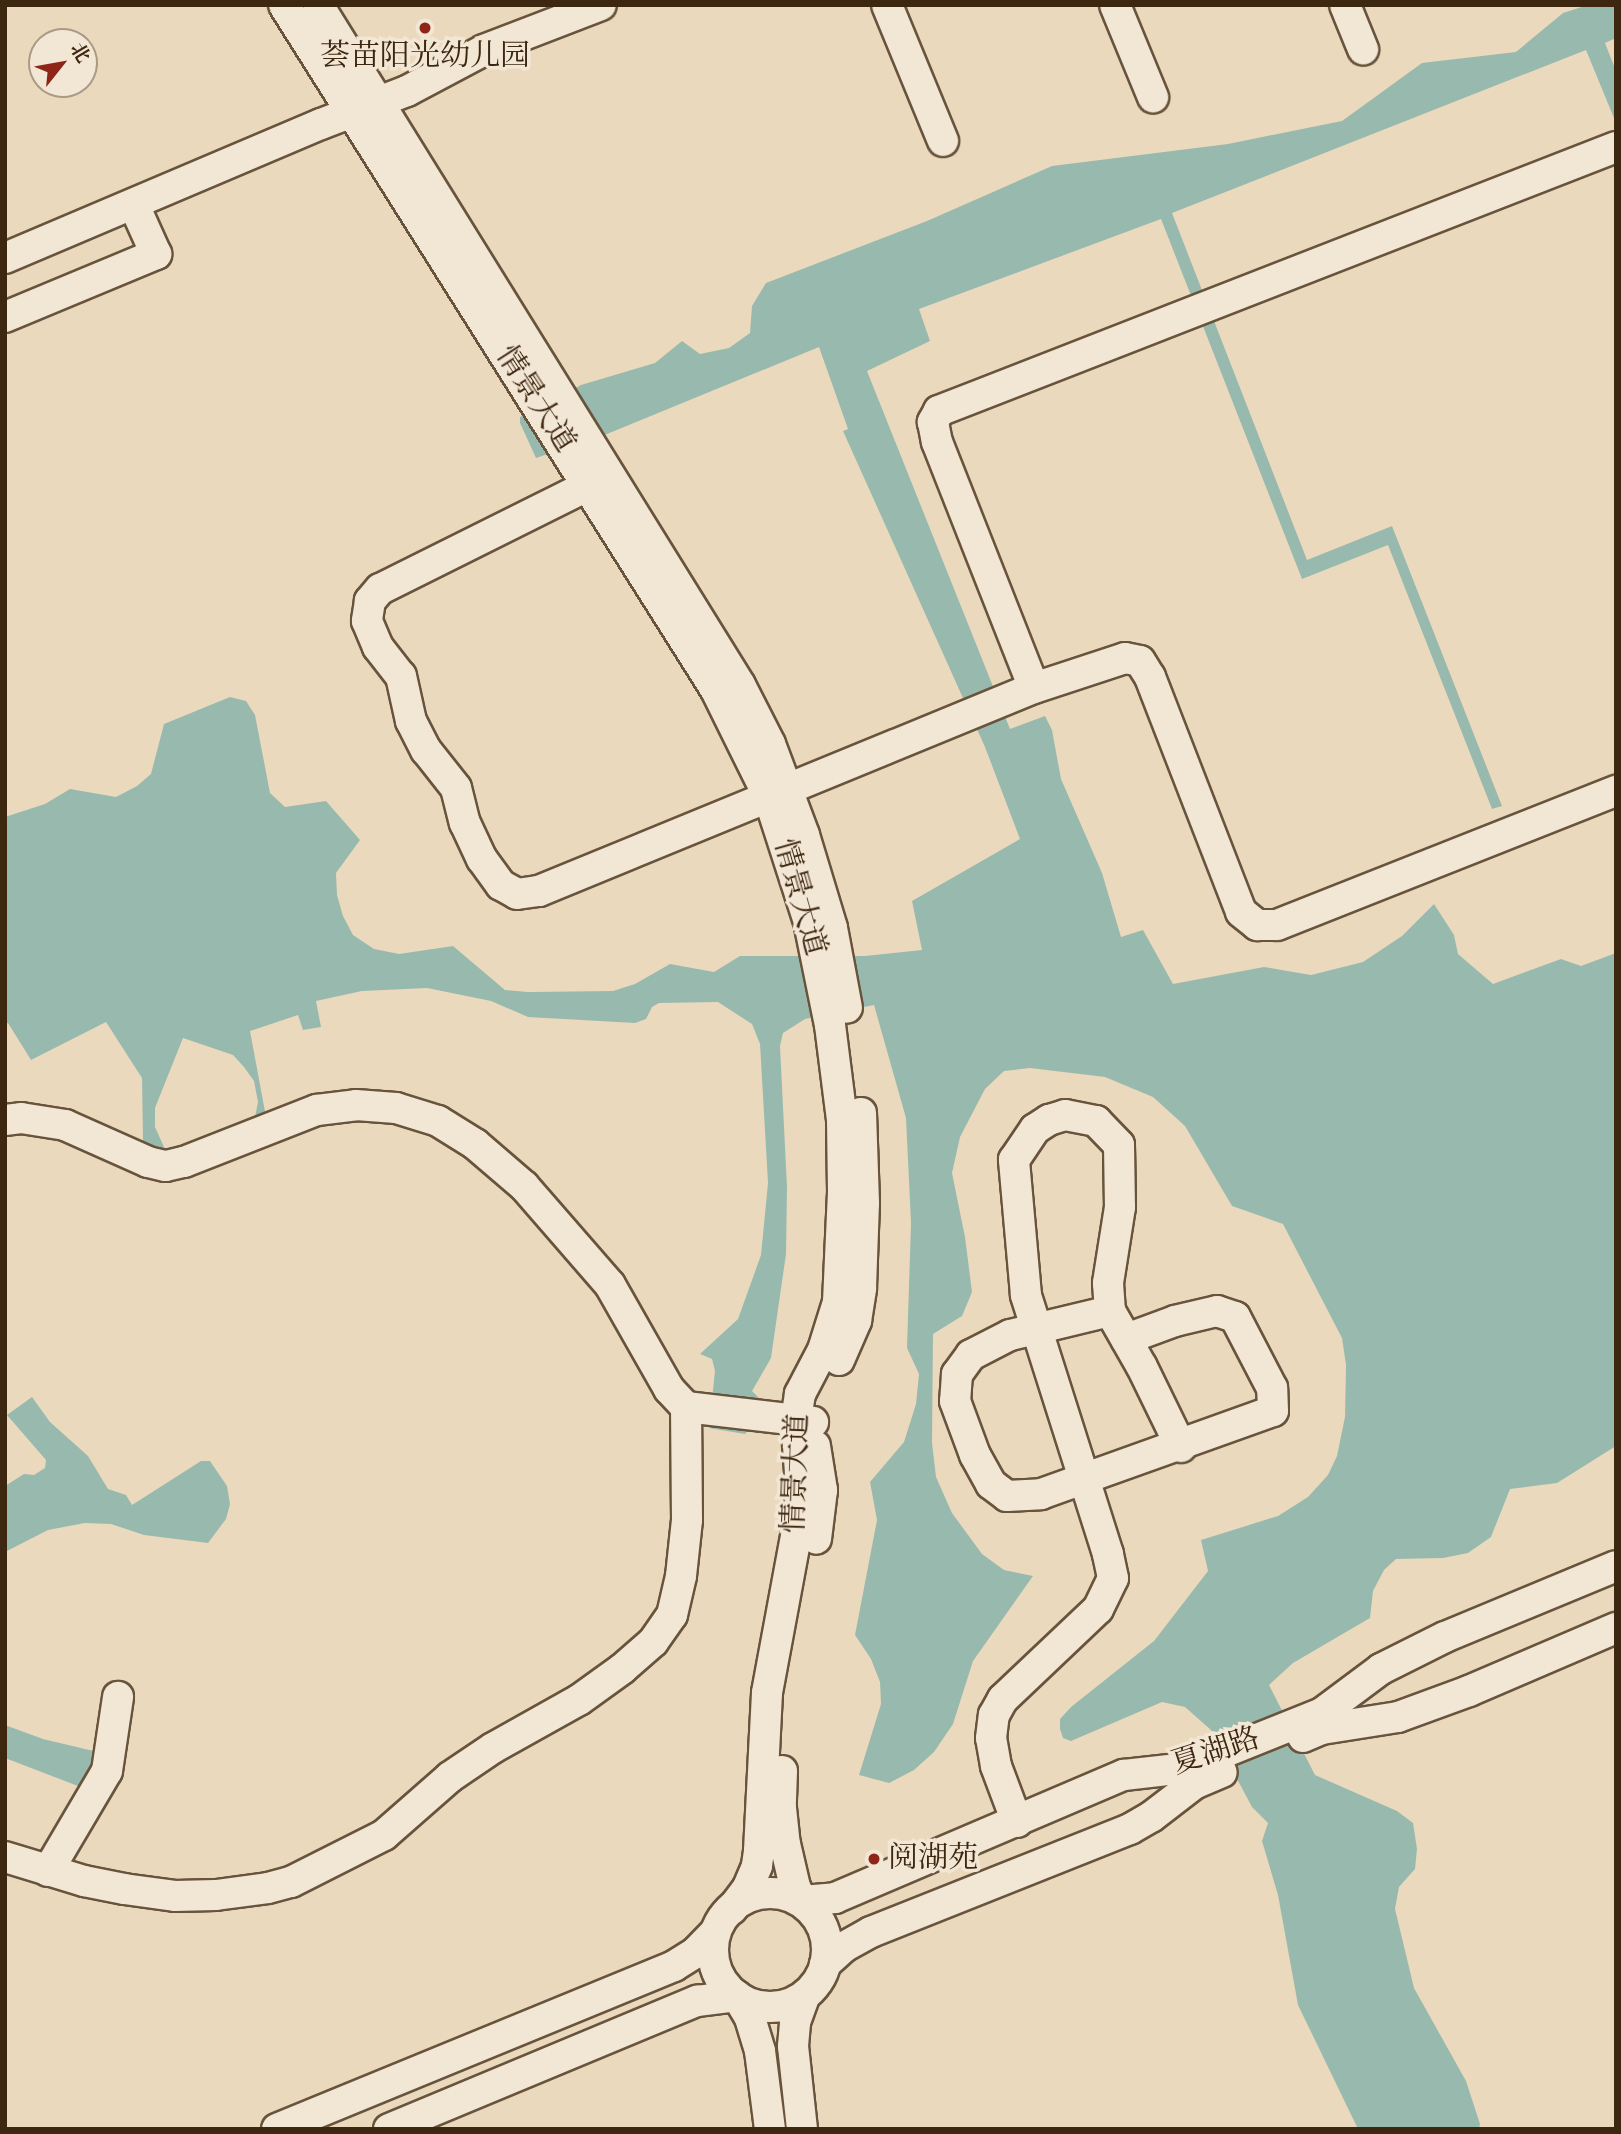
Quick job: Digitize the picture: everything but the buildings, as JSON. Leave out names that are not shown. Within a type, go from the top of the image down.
[{"type":"street","name":"情景大道","points":[[284,5],[365,107],[529,368],[592,476],[740,685],[770,744],[778,791],[822,931],[840,1024],[862,1113],[864,1203],[861,1288],[856,1321],[845,1349],[818,1399],[794,1420]]},
{"type":"street","name":"情景大道","points":[[318,5],[365,107]]},
{"type":"street","points":[[5,258],[407,91],[484,50],[601,5]]},
{"type":"street","points":[[887,5],[943,141]]},
{"type":"street","points":[[1115,5],[1153,97]]},
{"type":"street","points":[[1345,5],[1363,48]]},
{"type":"street","points":[[1024,693],[937,442],[933,422],[939,411],[1614,148]]},
{"type":"street","points":[[5,317],[156,254],[134,205]]},
{"type":"street","points":[[592,476],[380,589],[370,601],[367,621],[378,647],[401,676],[411,721],[426,750],[456,788],[465,823],[482,859],[501,885],[517,894],[538,891],[1024,693],[1125,658],[1140,661],[1150,677],[1241,912],[1257,925],[1278,925],[1616,790]]},
{"type":"street","points":[[5,1119],[21,1118],[65,1125],[149,1162],[166,1166],[184,1162],[317,1110],[370,1106],[396,1108],[438,1121],[475,1144],[524,1186],[610,1285],[669,1389],[695,1408],[794,1420]]},
{"type":"street","points":[[1017,1822],[996,1766],[991,1738],[994,1715],[1003,1699],[1098,1609],[1113,1578],[1085,1480],[1026,1296],[1014,1160],[1035,1129],[1065,1115],[1096,1121],[1119,1145],[1120,1207],[1108,1283],[1110,1311],[1181,1447]]},
{"type":"street","points":[[1110,1311],[1037,1331],[1010,1335],[971,1354],[957,1374],[955,1401],[975,1455],[991,1484],[1007,1496],[1041,1494],[1181,1447],[1273,1411],[1272,1388],[1235,1317],[1217,1311],[1175,1321],[1126,1339]]},
{"type":"street","points":[[5,1857],[48,1871],[124,1889],[175,1896],[248,1892],[314,1873],[384,1835],[450,1777],[493,1748],[579,1700],[653,1642],[672,1615],[681,1576],[695,1408]]},
{"type":"street","name":"情景大道","points":[[794,1420],[822,1490],[787,1695],[781,1785],[785,1844],[792,1878],[802,1900]]},
{"type":"street","name":"情景大道","points":[[724,1921],[747,1889],[758,1859],[767,1693],[799,1520],[801,1485],[794,1420]]},
{"type":"street","name":"夏湖路","points":[[802,1900],[835,1898],[1124,1775],[1221,1763],[1305,1728],[1381,1669],[1445,1637],[1616,1566]]},
{"type":"street","name":"夏湖路","points":[[1305,1728],[1322,1729],[1398,1717],[1616,1628]]},
{"type":"street","points":[[48,1871],[107,1771],[113,1748],[118,1697]]},
{"type":"street","name":"夏湖路","points":[[825,1964],[844,1947],[894,1922],[1130,1829],[1151,1817],[1221,1763]]},
{"type":"street","points":[[277,2129],[674,1966],[695,1953],[747,1899],[770,1892],[802,1900],[821,1924],[825,1937],[825,1964],[804,1997],[795,2022],[793,2046],[802,2129]]},
{"type":"street","points":[[724,1921],[712,1950],[716,1971],[726,1988],[760,2006],[774,2007],[794,2003],[804,1997]]},
{"type":"street","points":[[389,2129],[698,2001],[737,1996]]},
{"type":"street","points":[[737,1996],[750,2018],[760,2051],[770,2129]]},
{"type":"water","points":[[1588,5],[1616,5],[1616,38],[1605,43],[1616,71],[1616,123],[1586,50],[1172,213],[1307,560],[1392,526],[1502,806],[1492,809],[1388,545],[1302,579],[1161,219],[919,309],[930,341],[867,371],[1010,729],[1045,716],[1052,730],[1061,779],[1102,873],[1121,937],[1143,930],[1173,984],[1264,967],[1311,975],[1363,962],[1402,936],[1434,904],[1454,935],[1458,954],[1493,984],[1561,959],[1581,966],[1616,953],[1616,1446],[1557,1483],[1510,1489],[1491,1537],[1468,1553],[1443,1558],[1396,1559],[1384,1570],[1373,1591],[1370,1618],[1293,1663],[1269,1685],[1315,1775],[1397,1811],[1413,1823],[1417,1849],[1415,1869],[1399,1887],[1395,1909],[1414,1988],[1466,2081],[1480,2124],[1479,2129],[1358,2129],[1298,2005],[1278,1895],[1262,1841],[1268,1823],[1252,1807],[1211,1730],[1185,1707],[1162,1702],[1071,1741],[1063,1738],[1060,1729],[1060,1719],[1071,1707],[1154,1641],[1208,1571],[1201,1540],[1278,1516],[1308,1497],[1328,1475],[1337,1456],[1345,1417],[1346,1365],[1342,1338],[1283,1224],[1232,1206],[1185,1126],[1153,1097],[1105,1077],[1030,1068],[1004,1071],[985,1089],[960,1137],[952,1173],[965,1237],[972,1292],[962,1316],[933,1334],[932,1443],[936,1477],[952,1513],[982,1554],[1004,1570],[1033,1576],[973,1661],[953,1724],[934,1752],[914,1770],[889,1783],[859,1775],[881,1704],[880,1682],[871,1659],[855,1635],[877,1520],[870,1482],[904,1442],[916,1404],[919,1374],[907,1348],[911,1223],[906,1118],[874,1005],[805,1019],[783,1033],[780,1046],[787,1187],[786,1254],[771,1358],[752,1391],[766,1405],[745,1434],[709,1428],[715,1371],[712,1359],[700,1354],[738,1319],[761,1255],[768,1183],[760,1044],[752,1024],[718,1002],[659,1003],[652,1007],[646,1019],[635,1023],[528,1017],[491,1001],[427,988],[362,991],[316,1001],[321,1027],[303,1030],[298,1015],[250,1031],[266,1117],[246,1126],[255,1117],[258,1102],[254,1081],[244,1067],[233,1055],[183,1038],[155,1108],[155,1127],[168,1156],[143,1141],[142,1078],[106,1022],[31,1060],[8,1023],[5,1024],[5,817],[45,804],[70,789],[116,797],[137,786],[151,774],[164,724],[230,697],[246,701],[255,715],[270,793],[285,807],[326,801],[360,840],[336,873],[337,895],[343,916],[353,935],[374,949],[399,954],[453,946],[505,990],[528,992],[613,991],[635,984],[670,964],[714,972],[740,956],[865,956],[922,950],[912,901],[1020,839],[985,747],[843,431],[848,429],[819,347],[607,434],[536,458],[520,423],[520,417],[581,385],[655,363],[682,341],[700,354],[729,348],[750,333],[752,306],[766,283],[927,221],[1052,166],[1228,144],[1342,121],[1422,63],[1516,52],[1563,13]]},
{"type":"water","points":[[32,1397],[50,1422],[88,1456],[108,1489],[126,1495],[132,1505],[201,1461],[210,1461],[227,1486],[230,1504],[226,1519],[208,1543],[144,1535],[111,1524],[85,1523],[48,1530],[5,1552],[5,1486],[24,1474],[34,1475],[45,1468],[46,1460],[7,1415]]},
{"type":"water","points":[[5,1725],[43,1739],[102,1753],[104,1796],[5,1758]]},
{"type":"place","name":"荟苗阳光幼儿园","points":[[425,28]]},
{"type":"place","name":"阅湖苑","points":[[874,1859]]}]
